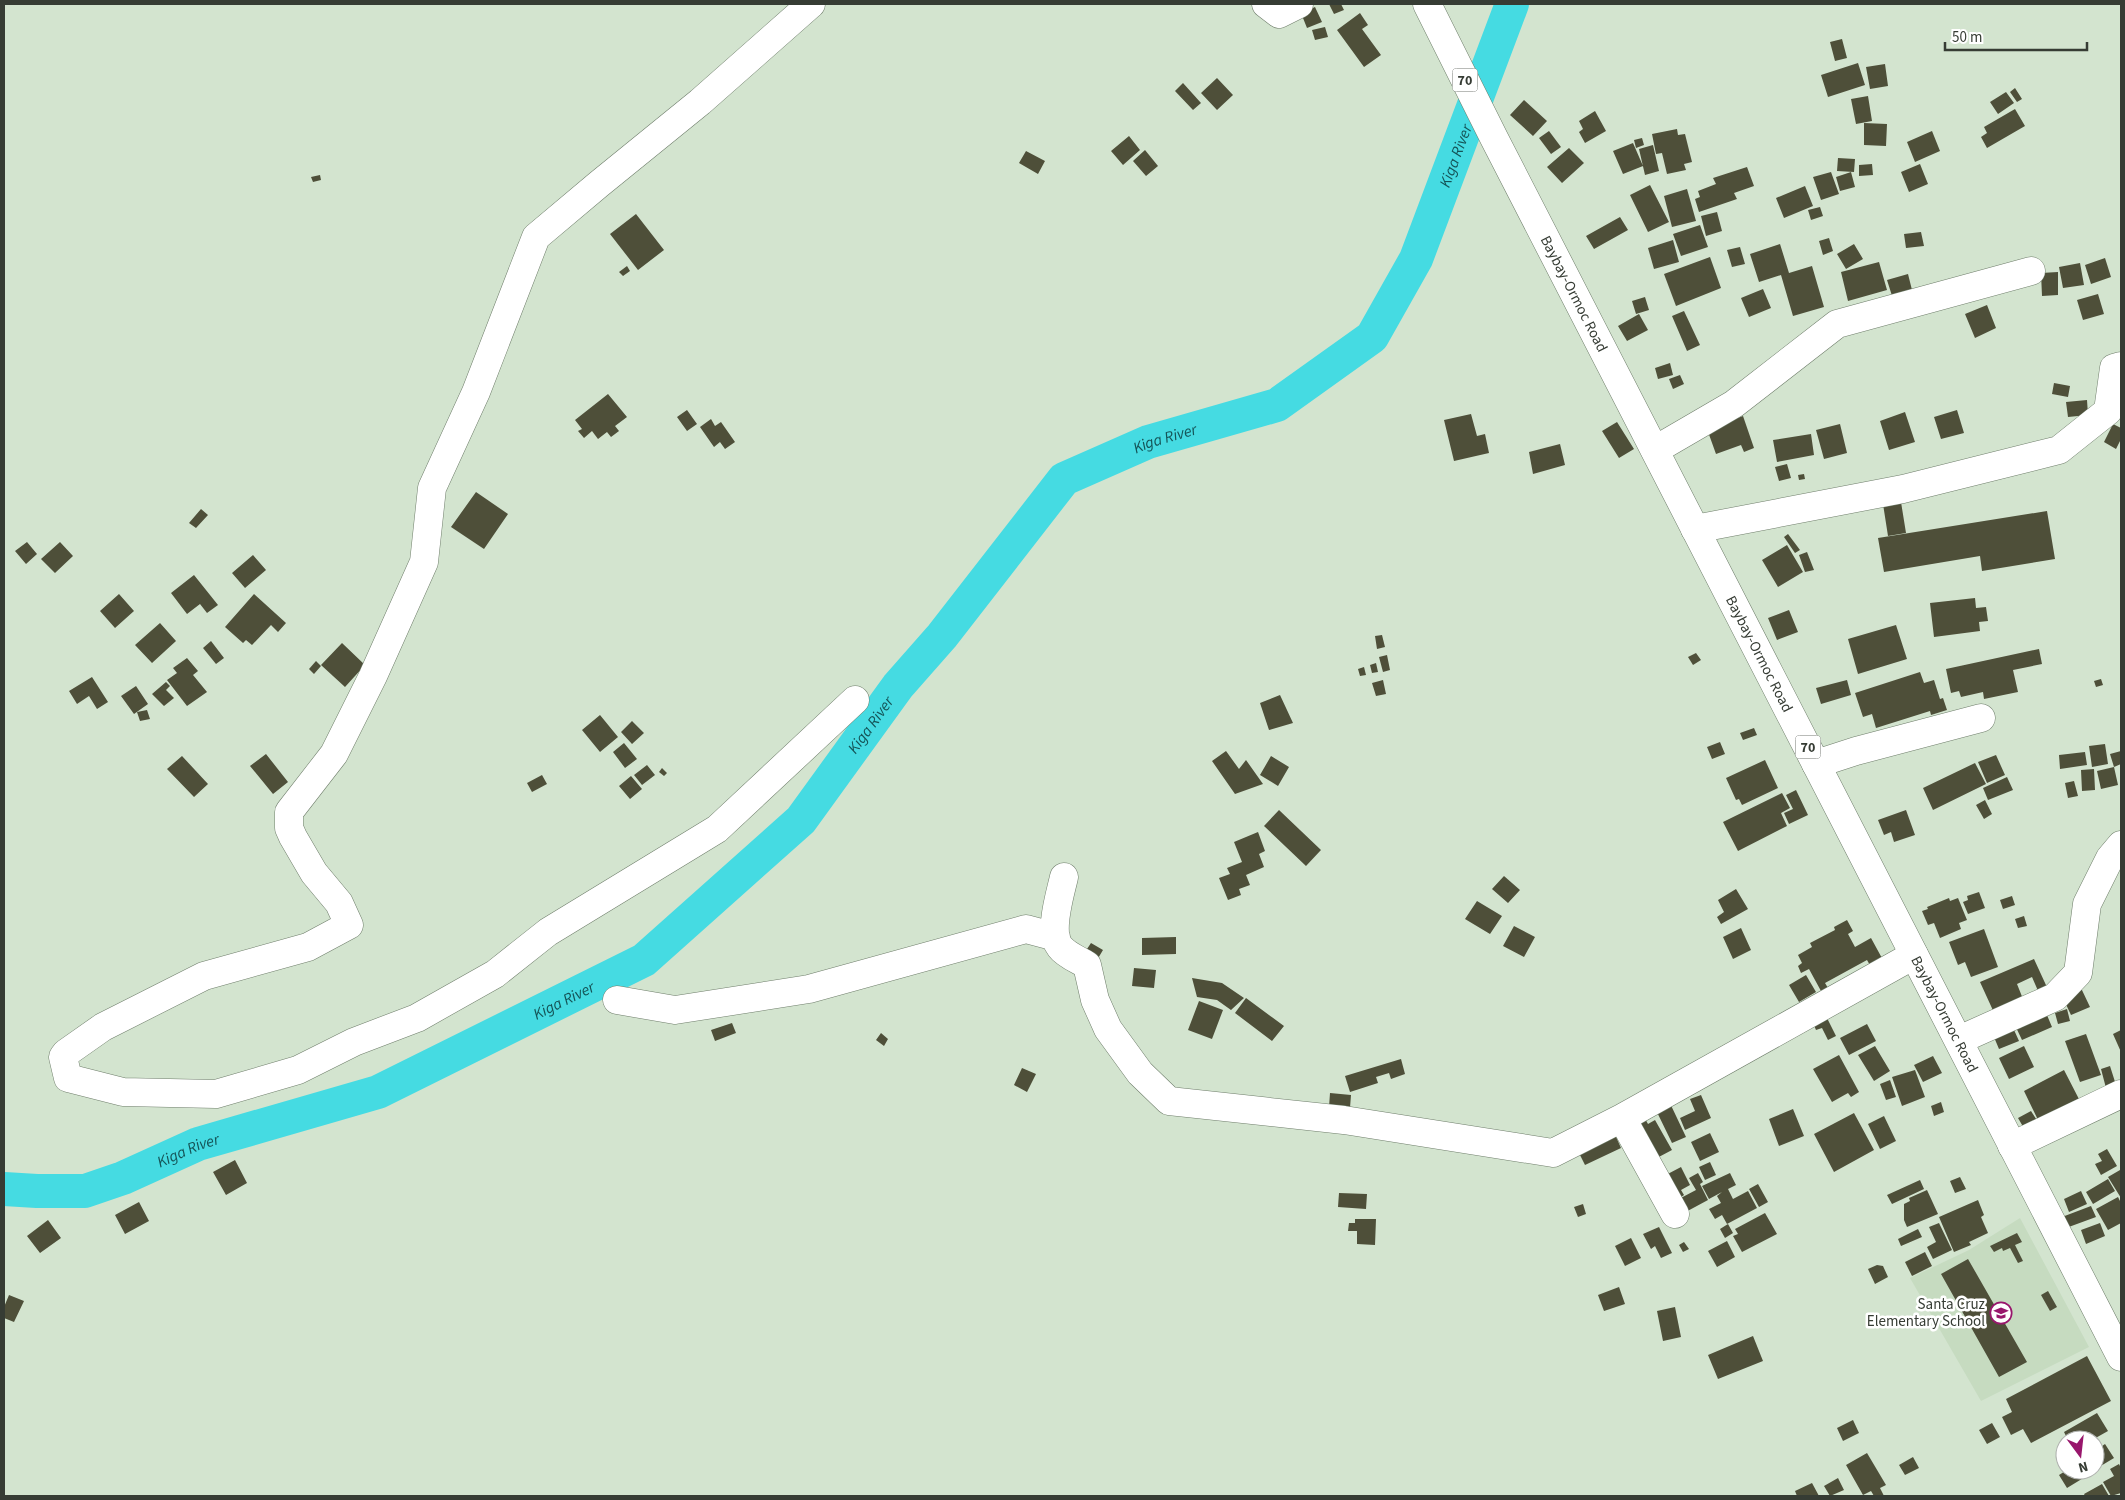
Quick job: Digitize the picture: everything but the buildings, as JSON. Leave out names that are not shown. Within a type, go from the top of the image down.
[{"type":"main road","points":[[811,4],[700,102],[598,184],[536,237],[476,392],[432,488],[424,562],[373,676],[334,754],[289,812],[289,828],[293,837],[314,873],[339,903],[348,926],[308,947],[204,976],[103,1027],[63,1057],[68,1078],[123,1092],[216,1094],[298,1070],[354,1042],[417,1018],[496,974],[548,932],[717,829],[855,700]]},
{"type":"main road","points":[[1266,4],[1279,14],[1298,4]]},
{"type":"main road","name":"Baybay-Ormoc Road","points":[[1432,13],[1494,138],[2121,1357]]},
{"type":"main road","points":[[1655,450],[1734,404],[1837,324],[2031,271]]},
{"type":"main road","points":[[1695,529],[1903,489],[2059,450],[2108,411],[2114,368],[2121,366]]},
{"type":"main road","points":[[1816,764],[1856,751],[1981,718]]},
{"type":"main road","points":[[1959,1040],[2055,997],[2078,973],[2087,904],[2110,858],[2121,845]]},
{"type":"main road","points":[[1064,877],[1055,925],[1056,937],[1061,948],[1087,966],[1095,1000],[1108,1029],[1140,1073],[1169,1101],[1344,1120],[1553,1153],[1622,1118],[1914,955]]},
{"type":"main road","points":[[617,1000],[675,1010],[810,989],[1026,929],[1056,937]]},
{"type":"main road","points":[[2012,1146],[2121,1094]]},
{"type":"main road","points":[[1622,1118],[1675,1214]]},
{"type":"shaded area","name":"Santa Cruz Elementary School","points":[[2020,1218],[2089,1347],[1981,1401],[1910,1278],[1969,1250]]},
{"type":"waterway","name":"Kiga River","points":[[4,1189],[85,1191],[123,1178],[198,1144],[378,1092],[644,960],[801,820],[898,686],[942,636],[1064,479],[1148,442],[1277,405],[1372,337],[1416,259],[1512,4]]},
{"type":"place","name":"Santa Cruz Elementary School","points":[[2001,1313]]}]
